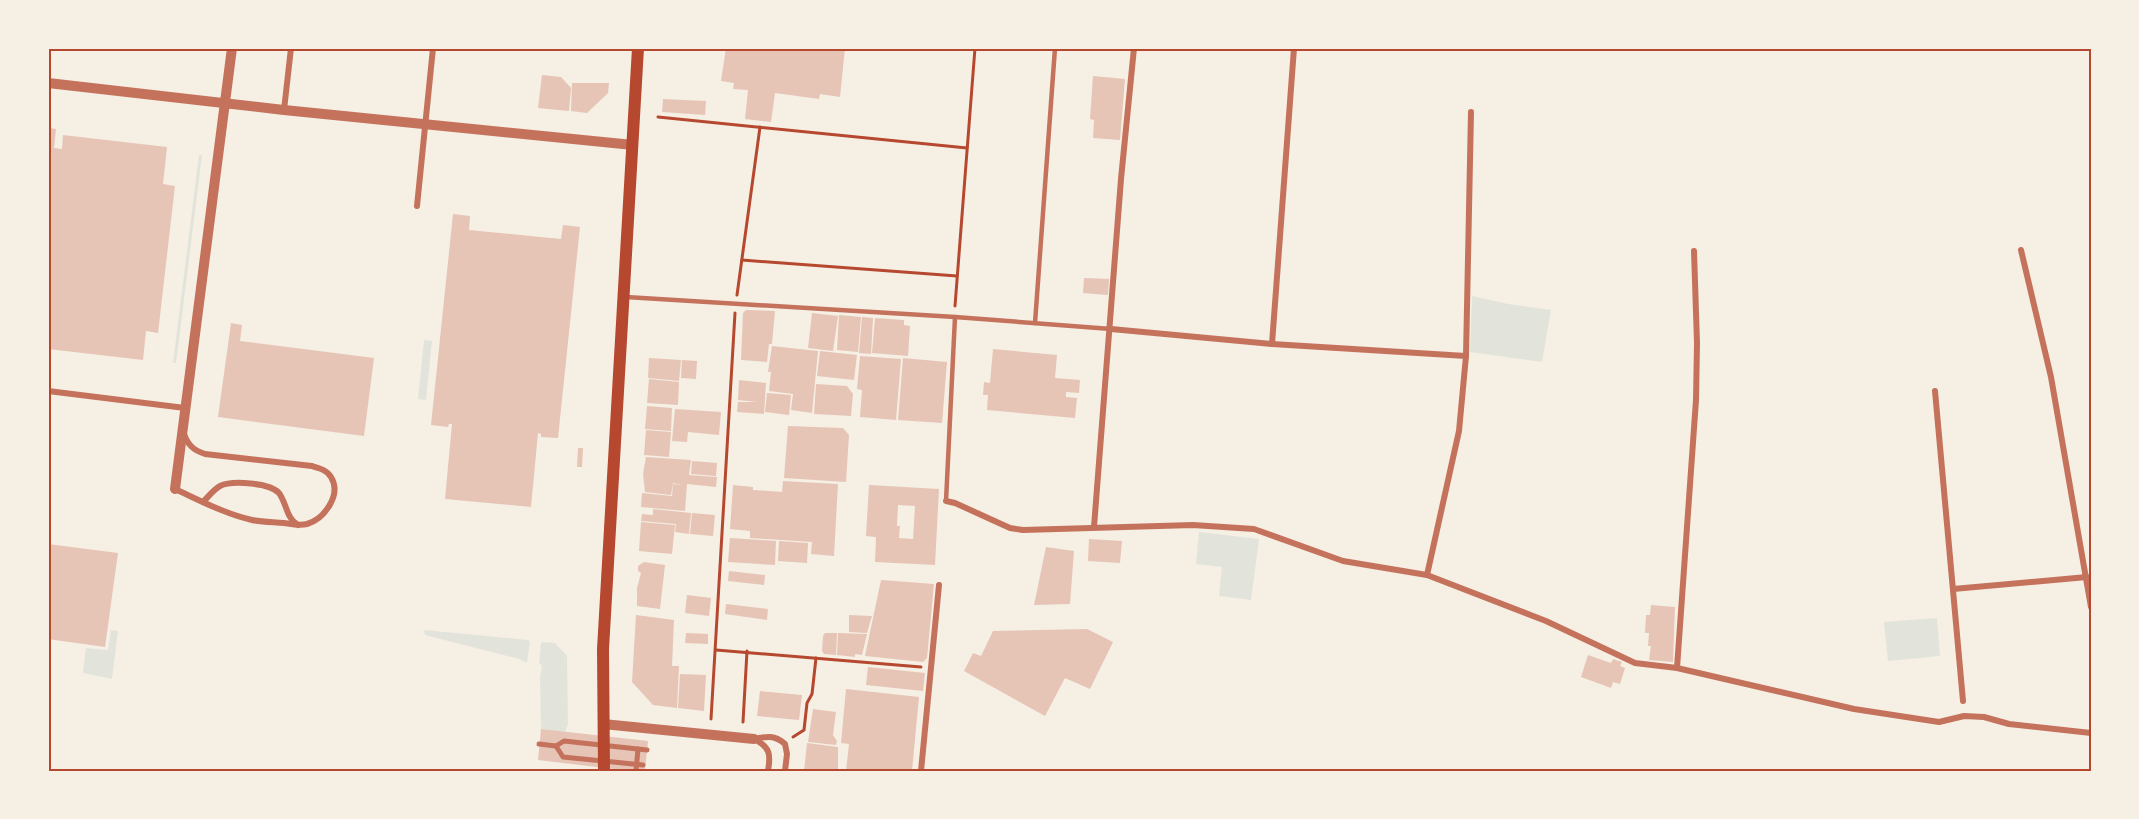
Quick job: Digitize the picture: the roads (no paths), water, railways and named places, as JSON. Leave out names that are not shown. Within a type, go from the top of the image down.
[{"type":"main road","points":[[604,771],[603,649],[638,48]]},
{"type":"street","points":[[183,430],[186,440],[195,451],[322,469],[331,476],[334,486],[330,506],[318,518],[308,524],[299,525],[249,519],[175,489],[232,48]]},
{"type":"street","points":[[284,110],[291,48]]},
{"type":"street","points":[[417,206],[433,48]]},
{"type":"street","points":[[1094,527],[1120,190],[1134,48]]},
{"type":"street","points":[[1272,344],[1294,48]]},
{"type":"street","points":[[48,83],[225,104],[633,145]]},
{"type":"street","points":[[1427,576],[1459,431],[1466,356],[1471,112]]},
{"type":"street","points":[[2021,250],[2050,377],[2091,607]]},
{"type":"street","points":[[1677,668],[1696,400],[1694,251]]},
{"type":"street","points":[[1111,330],[1272,344],[1466,356]]},
{"type":"street","points":[[48,391],[185,408]]},
{"type":"street","points":[[1935,391],[1963,701]]},
{"type":"street","points":[[203,502],[219,486],[230,482],[268,486],[276,490],[293,521],[299,525]]},
{"type":"street","points":[[946,501],[1010,528],[1023,530],[1193,525],[1254,529],[1343,561],[1427,576],[1546,621],[1635,663],[1677,668],[1854,709],[1939,722],[1964,716],[1984,717],[2009,724],[2091,733]]},
{"type":"street","points":[[1953,589],[2087,577]]},
{"type":"street","points":[[921,771],[939,585]]},
{"type":"street","points":[[603,724],[754,739],[765,736],[773,737],[785,744],[787,754],[785,771]]},
{"type":"street","points":[[754,739],[768,748],[770,754],[768,771]]},
{"type":"street","points":[[539,744],[556,746],[564,741],[647,750]]},
{"type":"street","points":[[556,746],[562,757],[638,767],[638,749]]},
{"type":"lane","points":[[1035,323],[1055,48]]},
{"type":"lane","points":[[624,297],[955,317],[1111,330]]},
{"type":"lane","points":[[946,501],[955,317]]}]
